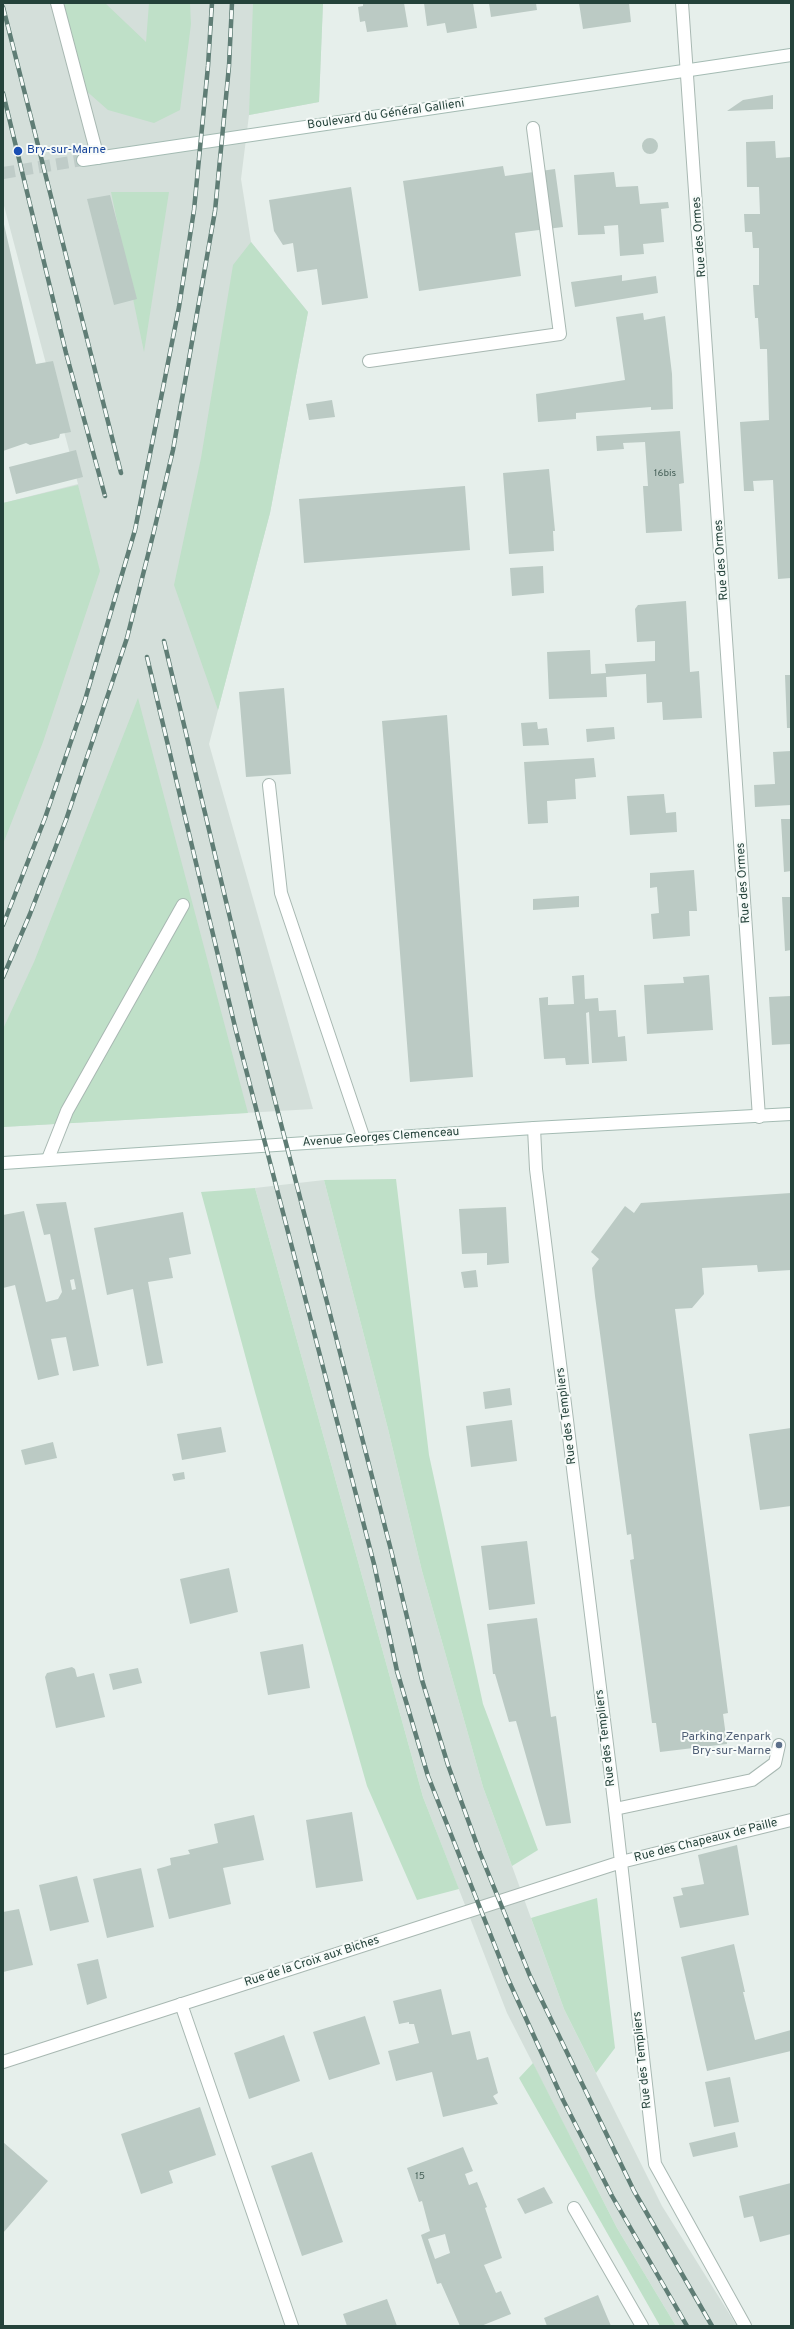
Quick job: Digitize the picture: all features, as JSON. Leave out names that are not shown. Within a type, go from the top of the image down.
[{"type":"street","points":[[57,3],[98,158]]},
{"type":"street","name":"Rue des Ormes","points":[[682,3],[688,70],[759,1117]]},
{"type":"street","name":"Boulevard du Général Gallieni","points":[[83,160],[791,56]]},
{"type":"street","points":[[369,361],[560,334],[533,128]]},
{"type":"street","points":[[269,785],[281,893],[364,1139]]},
{"type":"street","points":[[48,1159],[67,1112],[182,905]]},
{"type":"street","name":"Avenue Georges Clemenceau","points":[[3,1163],[534,1128],[759,1117],[791,1114]]},
{"type":"street","name":"Rue des Templiers","points":[[534,1128],[536,1169],[615,1810],[655,2164],[745,2326]]},
{"type":"street","points":[[615,1810],[752,1780],[775,1763],[779,1745]]},
{"type":"street","name":"Rue des Chapeaux de Paille","points":[[621,1862],[791,1820]]},
{"type":"street","name":"Rue de la Croix aux Biches","points":[[3,2062],[621,1862]]},
{"type":"street","points":[[181,2004],[292,2326]]},
{"type":"street","points":[[574,2208],[642,2326]]},
{"type":"shaded area","points":[[3,3],[323,3],[319,102],[249,115],[241,179],[251,242],[308,312],[270,513],[209,744],[313,1109],[3,1127],[3,503],[78,484],[3,202]]},
{"type":"shaded area","points":[[324,1180],[388,1429],[422,1571],[483,1787],[564,2009],[662,2206],[737,2326],[676,2326],[617,2228],[507,2013],[423,1797],[255,1188]]},
{"type":"green space","points":[[64,3],[105,3],[146,42],[149,3],[190,3],[191,24],[180,110],[154,123],[108,110],[83,88]]},
{"type":"green space","points":[[253,3],[323,3],[319,102],[249,115]]},
{"type":"green space","points":[[111,192],[169,192],[144,352]]},
{"type":"green space","points":[[251,242],[308,312],[270,513],[218,710],[174,585],[201,458],[233,265]]},
{"type":"green space","points":[[78,485],[100,571],[43,742],[3,844],[3,503]]},
{"type":"green space","points":[[138,698],[248,1113],[3,1127],[3,1029],[34,962]]},
{"type":"green space","points":[[396,1179],[429,1455],[483,1704],[538,1850],[512,1866],[483,1787],[422,1571],[388,1429],[324,1180]]},
{"type":"green space","points":[[255,1188],[423,1797],[459,1889],[417,1900],[367,1786],[255,1392],[201,1192]]},
{"type":"green space","points":[[597,1898],[615,2048],[596,2073],[564,2009],[531,1918]]},
{"type":"green space","points":[[533,2063],[617,2228],[676,2326],[660,2326],[519,2078]]},
{"type":"building","points":[[363,3],[404,3],[408,27],[367,32],[365,21],[360,22],[358,7],[363,6]]},
{"type":"building","points":[[424,3],[473,3],[477,28],[447,33],[445,23],[427,26]]},
{"type":"building","points":[[489,3],[536,3],[537,10],[491,17]]},
{"type":"building","points":[[579,3],[629,3],[631,22],[583,29]]},
{"type":"building","points":[[773,95],[773,109],[727,111],[743,100]]},
{"type":"building","points":[[650,138],[656,140],[658,146],[656,152],[650,154],[644,152],[642,146],[644,140]]},
{"type":"building","points":[[775,141],[776,158],[791,157],[791,578],[778,579],[773,480],[753,481],[754,491],[744,491],[740,422],[769,420],[767,349],[760,349],[758,318],[755,318],[753,285],[759,285],[759,248],[753,248],[752,232],[745,232],[744,214],[760,214],[759,187],[747,187],[746,142]]},
{"type":"building","points":[[503,166],[505,176],[555,169],[563,227],[515,233],[521,276],[419,291],[403,181]]},
{"type":"building","points":[[614,172],[616,187],[638,186],[640,204],[668,202],[669,208],[661,209],[664,242],[643,244],[644,254],[620,256],[618,225],[604,226],[605,234],[578,235],[574,175]]},
{"type":"building","points":[[351,187],[368,298],[322,305],[317,269],[297,272],[293,243],[283,245],[274,231],[269,200]]},
{"type":"building","points":[[110,195],[137,299],[114,305],[87,199]]},
{"type":"building","points":[[3,220],[36,364],[53,361],[71,432],[60,434],[59,438],[30,445],[26,443],[3,451]]},
{"type":"building","points":[[622,275],[622,281],[656,276],[658,293],[575,307],[571,282]]},
{"type":"building","points":[[643,313],[644,320],[665,316],[672,374],[673,409],[651,410],[651,407],[576,413],[576,419],[538,422],[536,394],[625,380],[616,317]]},
{"type":"building","points":[[332,400],[335,417],[309,420],[306,404]]},
{"type":"building","points":[[680,431],[684,483],[679,484],[682,531],[646,533],[643,486],[648,486],[645,442],[623,443],[624,449],[597,451],[596,436]]},
{"type":"building","points":[[76,450],[83,477],[16,494],[9,467]]},
{"type":"building","points":[[549,469],[555,531],[553,531],[554,551],[509,554],[503,473]]},
{"type":"building","points":[[465,486],[470,550],[304,563],[299,499]]},
{"type":"building","points":[[543,566],[544,593],[512,596],[510,568]]},
{"type":"building","points":[[686,601],[690,672],[699,671],[702,718],[663,720],[662,702],[647,703],[646,674],[606,677],[607,697],[549,699],[547,652],[590,650],[591,674],[606,673],[605,664],[655,661],[655,641],[637,642],[635,609],[638,605]]},
{"type":"building","points":[[785,675],[791,675],[791,728],[787,728]]},
{"type":"building","points":[[284,688],[291,774],[246,777],[239,692]]},
{"type":"building","points":[[447,715],[473,1077],[410,1082],[382,721]]},
{"type":"building","points":[[537,722],[538,729],[547,728],[549,745],[523,746],[521,723]]},
{"type":"building","points":[[614,727],[615,739],[587,742],[586,729]]},
{"type":"building","points":[[791,751],[791,805],[755,807],[754,785],[775,784],[773,752]]},
{"type":"building","points":[[594,758],[596,777],[575,779],[576,799],[547,801],[548,823],[528,824],[524,762]]},
{"type":"building","points":[[664,794],[666,813],[676,812],[677,832],[630,835],[627,796]]},
{"type":"building","points":[[781,819],[791,819],[791,871],[784,872]]},
{"type":"building","points":[[694,870],[697,911],[689,911],[690,936],[653,939],[651,914],[659,913],[657,887],[650,888],[650,873]]},
{"type":"building","points":[[579,896],[579,907],[533,910],[533,899]]},
{"type":"building","points":[[782,897],[791,897],[791,950],[785,951]]},
{"type":"building","points":[[584,975],[585,999],[598,998],[599,1011],[616,1010],[618,1037],[625,1036],[627,1061],[592,1063],[589,1012],[586,1013],[589,1064],[566,1065],[565,1058],[544,1059],[539,998],[548,997],[548,1005],[574,1004],[572,976]]},
{"type":"building","points":[[709,975],[713,1030],[647,1034],[644,985],[684,983],[683,977]]},
{"type":"building","points":[[791,996],[791,1044],[772,1045],[769,997]]},
{"type":"building","points":[[791,1193],[791,1270],[758,1272],[757,1265],[702,1268],[704,1294],[692,1308],[675,1309],[728,1713],[723,1714],[727,1744],[660,1752],[656,1723],[652,1723],[630,1560],[634,1559],[631,1534],[627,1535],[595,1296],[592,1268],[599,1259],[591,1252],[625,1206],[634,1213],[641,1203]]},
{"type":"building","points":[[66,1202],[99,1366],[73,1371],[66,1337],[51,1339],[59,1375],[38,1380],[15,1285],[3,1288],[3,1215],[24,1211],[46,1302],[58,1299],[62,1292],[50,1234],[44,1235],[36,1204]],"holes":[[[74,1279],[76,1289],[72,1290],[70,1280]]]},
{"type":"building","points":[[506,1207],[509,1263],[487,1265],[487,1253],[462,1254],[459,1209]]},
{"type":"building","points":[[183,1212],[191,1254],[169,1258],[173,1278],[148,1282],[163,1363],[147,1366],[133,1289],[107,1295],[94,1228]]},
{"type":"building","points":[[476,1270],[478,1287],[464,1288],[461,1272]]},
{"type":"building","points":[[510,1388],[512,1405],[485,1409],[483,1392]]},
{"type":"building","points":[[512,1420],[517,1461],[471,1467],[466,1426]]},
{"type":"building","points":[[221,1427],[226,1452],[182,1460],[177,1434]]},
{"type":"building","points":[[791,1428],[791,1506],[760,1510],[749,1434]]},
{"type":"building","points":[[53,1442],[57,1458],[25,1465],[21,1450]]},
{"type":"building","points":[[184,1472],[185,1479],[174,1481],[172,1474]]},
{"type":"building","points":[[527,1541],[535,1604],[489,1610],[481,1546]]},
{"type":"building","points":[[229,1568],[238,1612],[190,1624],[180,1579]]},
{"type":"building","points":[[537,1618],[551,1717],[556,1716],[571,1823],[546,1826],[516,1721],[509,1722],[495,1674],[493,1674],[487,1624]]},
{"type":"building","points":[[303,1644],[310,1688],[268,1695],[260,1652]]},
{"type":"building","points":[[72,1667],[75,1669],[77,1677],[94,1673],[105,1717],[56,1728],[45,1677],[47,1673]]},
{"type":"building","points":[[138,1668],[142,1683],[113,1690],[109,1674]]},
{"type":"building","points":[[352,1812],[363,1881],[316,1888],[306,1820]]},
{"type":"building","points":[[254,1815],[264,1860],[223,1868],[231,1904],[169,1919],[157,1869],[171,1865],[170,1858],[190,1854],[188,1850],[218,1843],[214,1824]]},
{"type":"building","points":[[737,1845],[749,1915],[680,1928],[673,1897],[683,1895],[681,1888],[704,1884],[698,1855]]},
{"type":"building","points":[[141,1868],[154,1927],[107,1938],[93,1879]]},
{"type":"building","points":[[77,1876],[89,1922],[50,1931],[39,1885]]},
{"type":"building","points":[[19,1909],[33,1965],[3,1972],[3,1912]]},
{"type":"building","points":[[734,1944],[745,1992],[743,1992],[755,2040],[791,2030],[791,2051],[707,2071],[681,1957]]},
{"type":"building","points":[[98,1959],[107,1998],[87,2005],[77,1964]]},
{"type":"building","points":[[441,1989],[452,2035],[470,2031],[477,2060],[488,2057],[498,2093],[493,2096],[498,2104],[443,2117],[432,2072],[396,2081],[388,2051],[419,2043],[414,2024],[409,2024],[409,2022],[399,2024],[393,2001]]},
{"type":"building","points":[[365,2016],[380,2064],[329,2080],[313,2032]]},
{"type":"building","points":[[284,2035],[300,2081],[249,2099],[234,2053]]},
{"type":"building","points":[[730,2077],[739,2122],[714,2127],[705,2082]]},
{"type":"building","points":[[200,2107],[216,2155],[169,2171],[173,2183],[141,2194],[121,2134]]},
{"type":"building","points":[[735,2132],[738,2147],[693,2157],[689,2143]]},
{"type":"building","points":[[3,2142],[48,2181],[3,2233]]},
{"type":"building","points":[[463,2147],[473,2171],[465,2174],[469,2185],[477,2182],[487,2207],[485,2208],[502,2258],[484,2265],[496,2293],[501,2291],[511,2314],[481,2326],[460,2326],[441,2283],[437,2284],[421,2235],[430,2231],[422,2201],[419,2202],[407,2168]],"holes":[[[445,2234],[450,2253],[435,2259],[428,2239]]]},
{"type":"building","points":[[312,2152],[343,2242],[302,2256],[271,2166]]},
{"type":"building","points":[[791,2183],[791,2234],[760,2242],[753,2216],[744,2218],[739,2196]]},
{"type":"building","points":[[544,2187],[553,2203],[525,2214],[517,2199]]},
{"type":"building","points":[[598,2295],[611,2326],[547,2326],[544,2318]]},
{"type":"building","points":[[387,2299],[397,2326],[347,2326],[343,2314]]},
{"type":"tunnel","points":[[3,173],[83,160]]},
{"type":"railway","points":[[3,925],[45,818],[85,700],[135,530],[179,307],[194,210],[208,66],[212,3]]},
{"type":"railway","points":[[3,977],[30,914],[66,820],[127,638],[154,531],[173,450],[215,211],[229,66],[232,3]]},
{"type":"railway","points":[[3,7],[121,473]]},
{"type":"railway","points":[[3,93],[66,353],[105,496]]},
{"type":"railway","points":[[164,641],[256,1027],[392,1554],[422,1680],[448,1765],[480,1853],[530,1976],[634,2191],[712,2326]]},
{"type":"railway","points":[[147,657],[236,1031],[374,1564],[397,1671],[428,1776],[508,1979],[563,2100],[612,2196],[687,2326]]},
{"type":"place","name":"Bry-sur-Marne","points":[[18,151]]},
{"type":"place","name":"Parking Zenpark Bry-sur-Marne","points":[[779,1745]]}]
